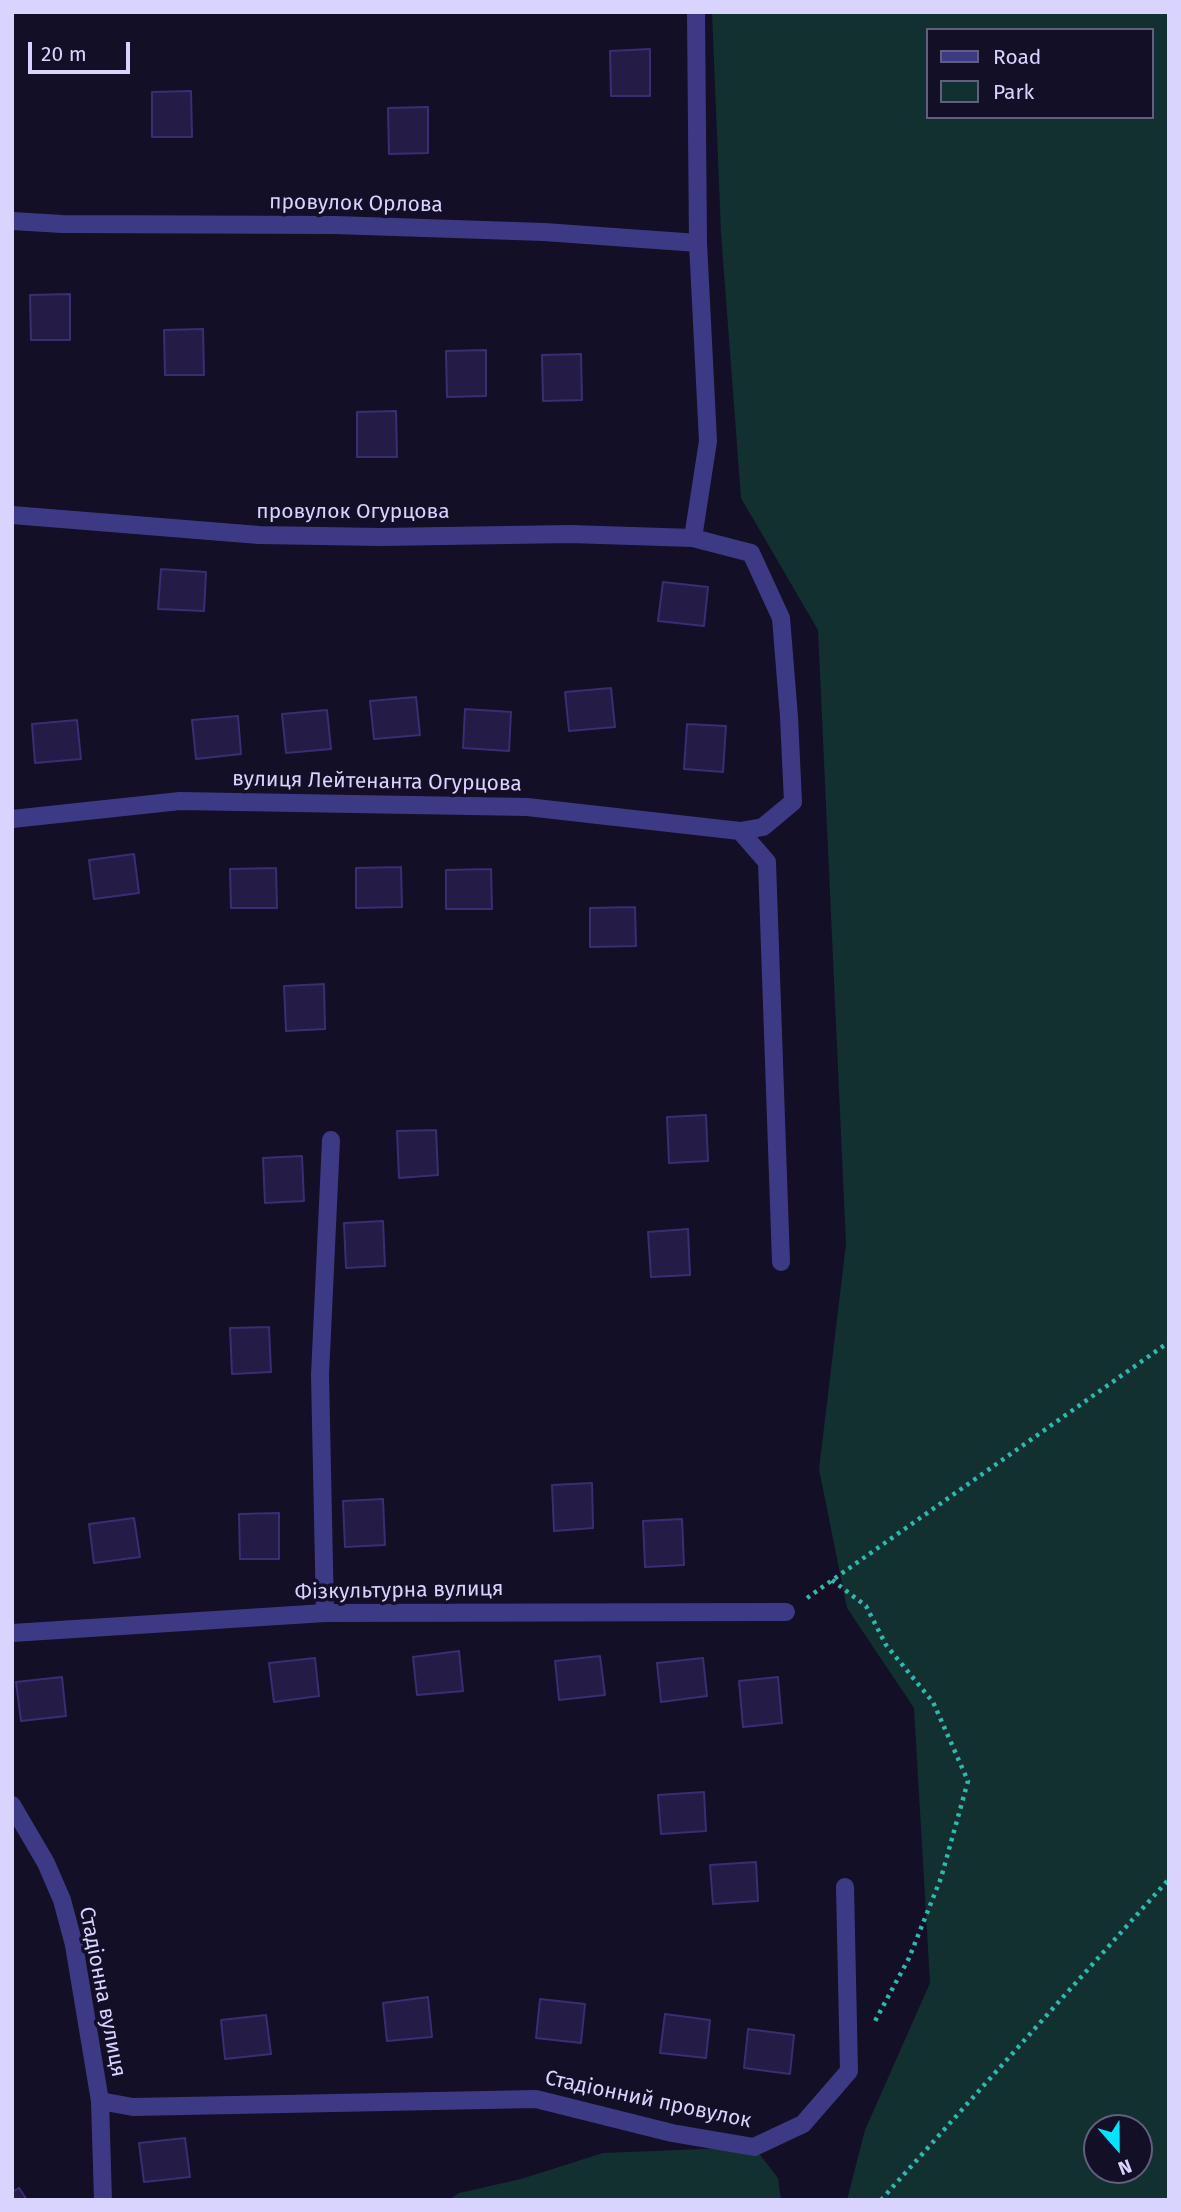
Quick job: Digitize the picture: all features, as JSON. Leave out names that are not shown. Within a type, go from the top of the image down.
[{"type":"street","points":[[693,538],[708,441],[698,243],[696,12]]},
{"type":"street","name":"провулок Орлова","points":[[12,221],[544,232],[698,243]]},
{"type":"street","name":"провулок Огурцова","points":[[12,515],[259,535],[382,537],[570,534],[693,538],[751,553],[781,618],[793,802],[763,827],[740,831]]},
{"type":"street","name":"вулиця Лейтенанта Огурцова","points":[[12,819],[180,801],[527,807],[740,831]]},
{"type":"street","points":[[740,831],[767,862],[781,1262]]},
{"type":"street","points":[[325,1613],[320,1375],[331,1140]]},
{"type":"street","name":"Фізкультурна вулиця","points":[[12,1633],[325,1613],[786,1612]]},
{"type":"street","name":"Стадіонна вулиця","points":[[12,1805],[46,1863],[62,1900],[74,1945],[100,2101],[103,2200]]},
{"type":"street","name":"Стадіонний провулок","points":[[100,2101],[133,2107],[536,2099],[672,2133],[754,2147],[803,2124],[849,2071],[845,1887]]},
{"type":"path","points":[[786,1612],[1169,1342]]},
{"type":"path","points":[[832,1580],[866,1606],[887,1644],[933,1702],[968,1781],[941,1878],[909,1958],[873,2025]]},
{"type":"path","points":[[881,2200],[1169,1879]]},
{"type":"green space","points":[[712,12],[1169,12],[1169,2200],[847,2200],[865,2130],[930,1983],[914,1708],[847,1608],[819,1469],[846,1244],[818,630],[741,498],[721,233]]},
{"type":"green space","points":[[754,2147],[778,2178],[781,2200],[449,2200],[459,2193],[521,2179],[603,2153]]},
{"type":"building","points":[[650,49],[650,96],[611,96],[610,51]]},
{"type":"building","points":[[191,91],[192,137],[152,137],[152,92]]},
{"type":"building","points":[[428,107],[428,153],[389,154],[388,108]]},
{"type":"building","points":[[70,294],[70,340],[31,340],[30,295]]},
{"type":"building","points":[[203,329],[204,375],[165,375],[164,330]]},
{"type":"building","points":[[486,350],[486,396],[447,397],[446,351]]},
{"type":"building","points":[[581,354],[582,400],[543,401],[542,355]]},
{"type":"building","points":[[396,411],[397,457],[357,457],[357,412]]},
{"type":"building","points":[[161,569],[206,572],[204,611],[158,609]]},
{"type":"building","points":[[663,582],[708,587],[704,626],[658,621]]},
{"type":"building","points":[[611,688],[615,727],[569,731],[565,692]]},
{"type":"building","points":[[416,697],[420,735],[374,739],[370,701]]},
{"type":"building","points":[[465,709],[511,712],[509,751],[463,748]]},
{"type":"building","points":[[327,710],[331,749],[286,753],[282,714]]},
{"type":"building","points":[[238,716],[241,754],[196,759],[192,720]]},
{"type":"building","points":[[77,720],[81,759],[35,763],[32,724]]},
{"type":"building","points":[[687,724],[726,726],[723,772],[684,769]]},
{"type":"building","points":[[134,854],[139,893],[94,899],[89,860]]},
{"type":"building","points":[[401,867],[402,907],[356,908],[356,868]]},
{"type":"building","points":[[276,868],[277,908],[231,908],[230,869]]},
{"type":"building","points":[[491,869],[492,909],[446,909],[446,870]]},
{"type":"building","points":[[635,907],[636,946],[590,947],[590,908]]},
{"type":"building","points":[[324,984],[325,1029],[286,1031],[284,986]]},
{"type":"building","points":[[706,1115],[708,1161],[669,1163],[667,1117]]},
{"type":"building","points":[[436,1130],[438,1175],[399,1178],[397,1131]]},
{"type":"building","points":[[302,1156],[304,1201],[265,1203],[263,1158]]},
{"type":"building","points":[[383,1221],[385,1266],[346,1268],[344,1223]]},
{"type":"building","points":[[688,1229],[690,1275],[651,1277],[648,1232]]},
{"type":"building","points":[[269,1327],[271,1372],[232,1374],[230,1328]]},
{"type":"building","points":[[592,1483],[593,1528],[554,1531],[552,1485]]},
{"type":"building","points":[[383,1499],[385,1545],[345,1547],[343,1501]]},
{"type":"building","points":[[279,1513],[279,1559],[240,1559],[239,1514]]},
{"type":"building","points":[[134,1518],[140,1557],[94,1563],[89,1524]]},
{"type":"building","points":[[682,1519],[684,1565],[645,1567],[643,1521]]},
{"type":"building","points":[[459,1651],[463,1691],[417,1695],[413,1657]]},
{"type":"building","points":[[600,1656],[605,1695],[559,1700],[555,1661]]},
{"type":"building","points":[[315,1658],[319,1696],[274,1702],[269,1663]]},
{"type":"building","points":[[703,1658],[707,1696],[661,1702],[657,1663]]},
{"type":"building","points":[[62,1677],[66,1716],[21,1721],[16,1682]]},
{"type":"building","points":[[778,1677],[782,1723],[743,1727],[739,1681]]},
{"type":"building","points":[[704,1792],[706,1831],[661,1834],[658,1795]]},
{"type":"building","points":[[756,1862],[758,1901],[713,1904],[710,1865]]},
{"type":"building","points":[[428,1997],[432,2037],[387,2041],[383,2003]]},
{"type":"building","points":[[540,1999],[585,2004],[581,2043],[536,2038]]},
{"type":"building","points":[[665,2014],[710,2020],[706,2058],[660,2053]]},
{"type":"building","points":[[266,2015],[271,2054],[225,2059],[221,2020]]},
{"type":"building","points":[[748,2029],[794,2035],[790,2074],[744,2068]]},
{"type":"building","points":[[185,2138],[190,2177],[144,2182],[139,2143]]},
{"type":"building","points":[[19,2188],[27,2200],[12,2200],[12,2192]]}]
